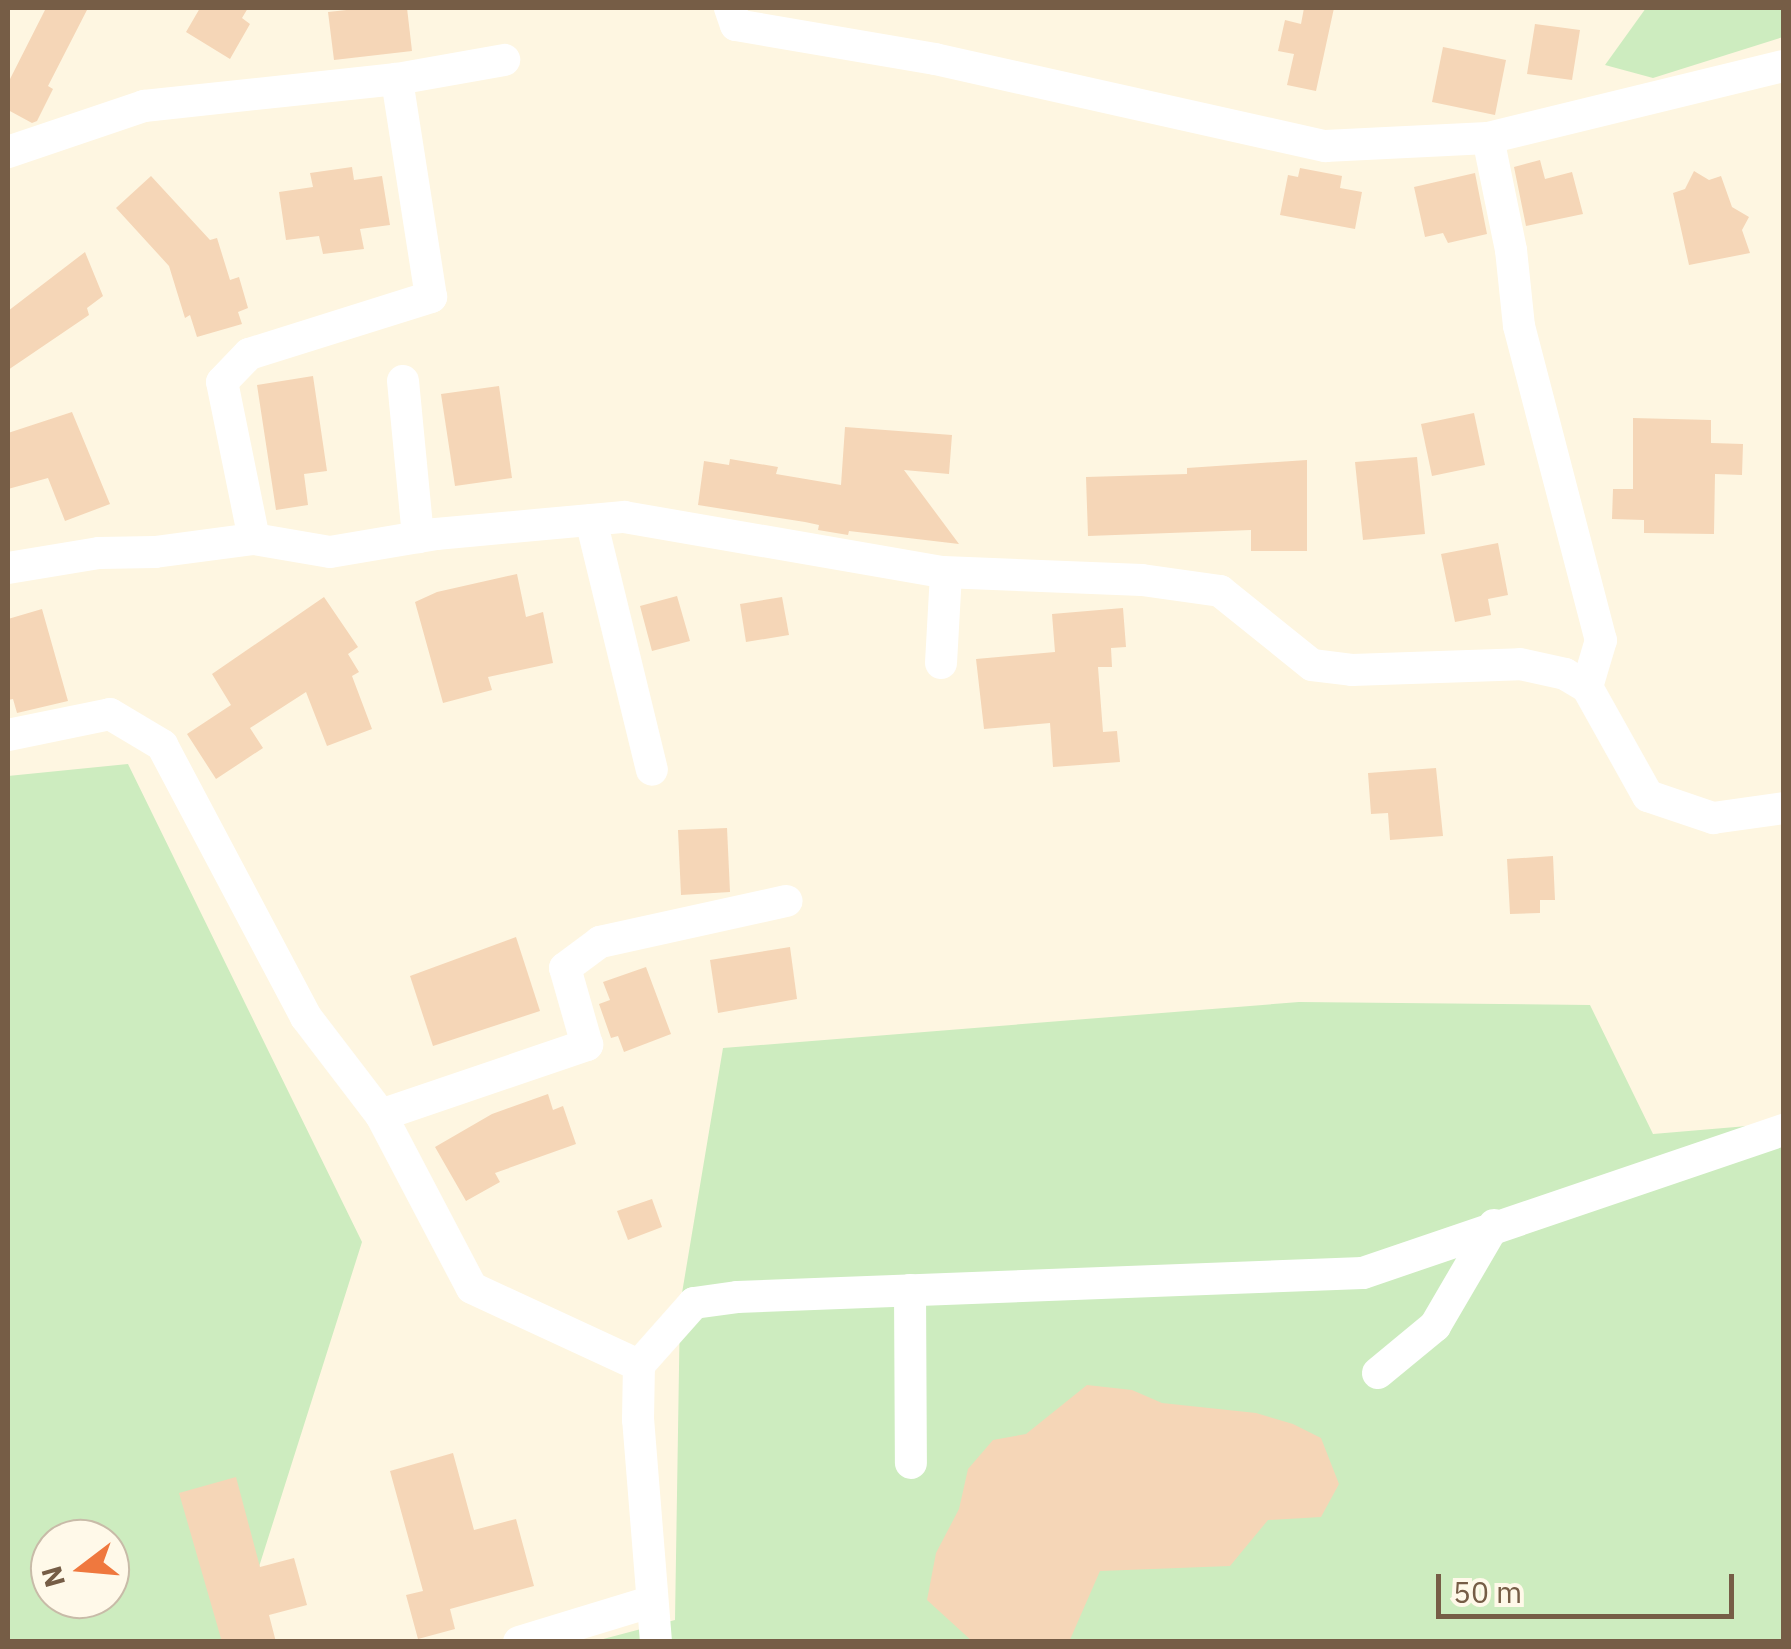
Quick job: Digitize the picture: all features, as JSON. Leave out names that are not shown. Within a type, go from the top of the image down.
[{"type":"street","points":[[730,8],[736,25],[810,23],[935,59],[1325,146],[1488,138],[1784,66]]},
{"type":"street","points":[[8,152],[144,106],[397,79],[504,60]]},
{"type":"street","points":[[254,539],[222,382],[248,354],[431,297],[397,79]]},
{"type":"street","points":[[1488,138],[1511,250],[1519,326],[1601,640],[1586,687]]},
{"type":"street","points":[[404,381],[418,537]]},
{"type":"street","points":[[8,568],[99,553],[155,552],[254,539],[330,552],[418,537],[624,517],[946,573],[1142,580],[1220,592],[1312,666],[1352,670],[1520,664],[1565,674],[1586,687],[1648,796],[1713,818],[1784,808]]},
{"type":"street","points":[[591,520],[652,770]]},
{"type":"street","points":[[942,663],[946,573]]},
{"type":"street","points":[[8,735],[110,714],[162,746],[306,1017],[380,1115],[472,1288],[639,1365]]},
{"type":"street","points":[[380,1115],[587,1045],[565,968],[600,942],[787,902]]},
{"type":"street","points":[[656,1642],[650,1602],[639,1365],[694,1303],[737,1297],[1362,1273],[1494,1225],[1784,1130]]},
{"type":"street","points":[[1378,1373],[1435,1326],[1494,1225]]},
{"type":"street","points":[[910,1290],[911,1463]]},
{"type":"street","points":[[518,1642],[650,1602]]},
{"type":"green space","points":[[1646,8],[1783,8],[1783,37],[1653,78],[1605,65]]},
{"type":"green space","points":[[128,764],[362,1242],[251,1592],[240,1641],[8,1642],[8,776]]},
{"type":"green space","points":[[1299,1002],[1590,1005],[1653,1134],[1783,1123],[1783,1641],[592,1642],[675,1620],[680,1305],[723,1048]]},
{"type":"building","points":[[46,8],[88,8],[48,86],[53,89],[37,121],[32,123],[8,110],[8,83]]},
{"type":"building","points":[[200,8],[248,8],[242,18],[250,24],[230,59],[186,32]]},
{"type":"building","points":[[407,8],[412,51],[334,60],[328,12]]},
{"type":"building","points":[[1304,8],[1334,8],[1316,91],[1287,85],[1294,54],[1278,51],[1285,20],[1301,24]]},
{"type":"building","points":[[1535,24],[1580,30],[1572,80],[1527,74]]},
{"type":"building","points":[[1443,47],[1506,60],[1495,115],[1432,102]]},
{"type":"building","points":[[1540,160],[1545,179],[1572,172],[1583,214],[1526,226],[1514,167]]},
{"type":"building","points":[[352,167],[354,180],[382,176],[390,225],[360,229],[364,249],[323,254],[319,236],[286,240],[279,192],[313,187],[310,173]]},
{"type":"building","points":[[1300,168],[1342,176],[1340,188],[1362,192],[1355,229],[1280,215],[1288,175],[1298,177]]},
{"type":"building","points":[[1694,171],[1709,180],[1721,176],[1732,207],[1749,217],[1742,230],[1750,253],[1689,265],[1673,193],[1685,189]]},
{"type":"building","points":[[1475,173],[1487,234],[1448,243],[1443,233],[1425,237],[1414,187]]},
{"type":"building","points":[[151,176],[210,240],[217,238],[230,280],[239,277],[248,308],[238,312],[242,324],[197,337],[190,315],[185,318],[169,266],[116,208]]},
{"type":"building","points":[[85,252],[103,296],[87,308],[89,315],[8,370],[8,311]]},
{"type":"building","points":[[313,376],[327,471],[304,474],[308,505],[276,510],[257,385]]},
{"type":"building","points":[[499,386],[512,478],[455,486],[441,394]]},
{"type":"building","points":[[72,412],[110,504],[65,521],[48,478],[8,489],[8,433]]},
{"type":"building","points":[[1474,413],[1485,465],[1432,476],[1421,424]]},
{"type":"building","points":[[1633,418],[1711,420],[1711,443],[1743,444],[1742,475],[1715,474],[1714,534],[1644,533],[1644,520],[1612,519],[1613,489],[1633,489]]},
{"type":"building","points":[[845,427],[952,435],[949,474],[904,470],[959,544],[849,531],[848,535],[818,530],[819,525],[805,522],[698,505],[704,461],[729,465],[730,459],[778,467],[776,474],[841,485]]},
{"type":"building","points":[[1417,457],[1425,534],[1363,540],[1355,462]]},
{"type":"building","points":[[1307,460],[1307,551],[1251,551],[1251,530],[1088,536],[1086,477],[1187,474],[1187,468]]},
{"type":"building","points":[[1498,543],[1508,595],[1488,599],[1491,615],[1455,622],[1441,554]]},
{"type":"building","points":[[517,574],[526,617],[543,612],[553,663],[488,677],[492,690],[443,703],[415,602],[437,592]]},
{"type":"building","points":[[677,596],[690,641],[652,651],[640,606]]},
{"type":"building","points":[[324,597],[358,647],[348,654],[359,672],[352,676],[372,729],[327,746],[306,692],[250,728],[263,748],[216,779],[187,734],[231,705],[212,674]]},
{"type":"building","points":[[782,597],[789,635],[746,642],[740,604]]},
{"type":"building","points":[[1123,608],[1126,647],[1111,648],[1112,667],[1098,667],[1103,732],[1117,731],[1120,762],[1053,767],[1050,723],[984,729],[976,659],[1055,652],[1052,614]]},
{"type":"building","points":[[42,609],[68,701],[17,713],[13,699],[8,700],[8,619]]},
{"type":"building","points":[[1436,768],[1443,836],[1390,840],[1388,813],[1371,814],[1368,773]]},
{"type":"building","points":[[727,828],[730,892],[681,895],[678,830]]},
{"type":"building","points":[[1553,856],[1555,900],[1540,900],[1540,913],[1510,914],[1507,859]]},
{"type":"building","points":[[516,937],[540,1011],[433,1046],[410,976]]},
{"type":"building","points":[[790,947],[797,999],[718,1013],[710,960]]},
{"type":"building","points":[[646,967],[671,1034],[624,1052],[618,1036],[611,1038],[599,1004],[610,1000],[603,982]]},
{"type":"building","points":[[548,1094],[553,1110],[563,1106],[576,1144],[495,1173],[500,1182],[466,1201],[435,1147],[492,1114]]},
{"type":"building","points":[[652,1199],[662,1227],[628,1240],[617,1211]]},
{"type":"building","points":[[1087,1385],[1132,1390],[1162,1403],[1256,1413],[1293,1424],[1321,1438],[1339,1484],[1321,1517],[1268,1520],[1230,1566],[1100,1571],[1069,1642],[973,1642],[927,1600],[936,1553],[959,1509],[968,1469],[993,1440],[1026,1434]]},
{"type":"building","points":[[453,1453],[474,1530],[516,1519],[534,1586],[450,1609],[455,1629],[418,1639],[406,1595],[423,1591],[390,1471]]},
{"type":"building","points":[[236,1477],[260,1567],[294,1558],[307,1605],[269,1615],[276,1642],[222,1642],[179,1493]]}]
